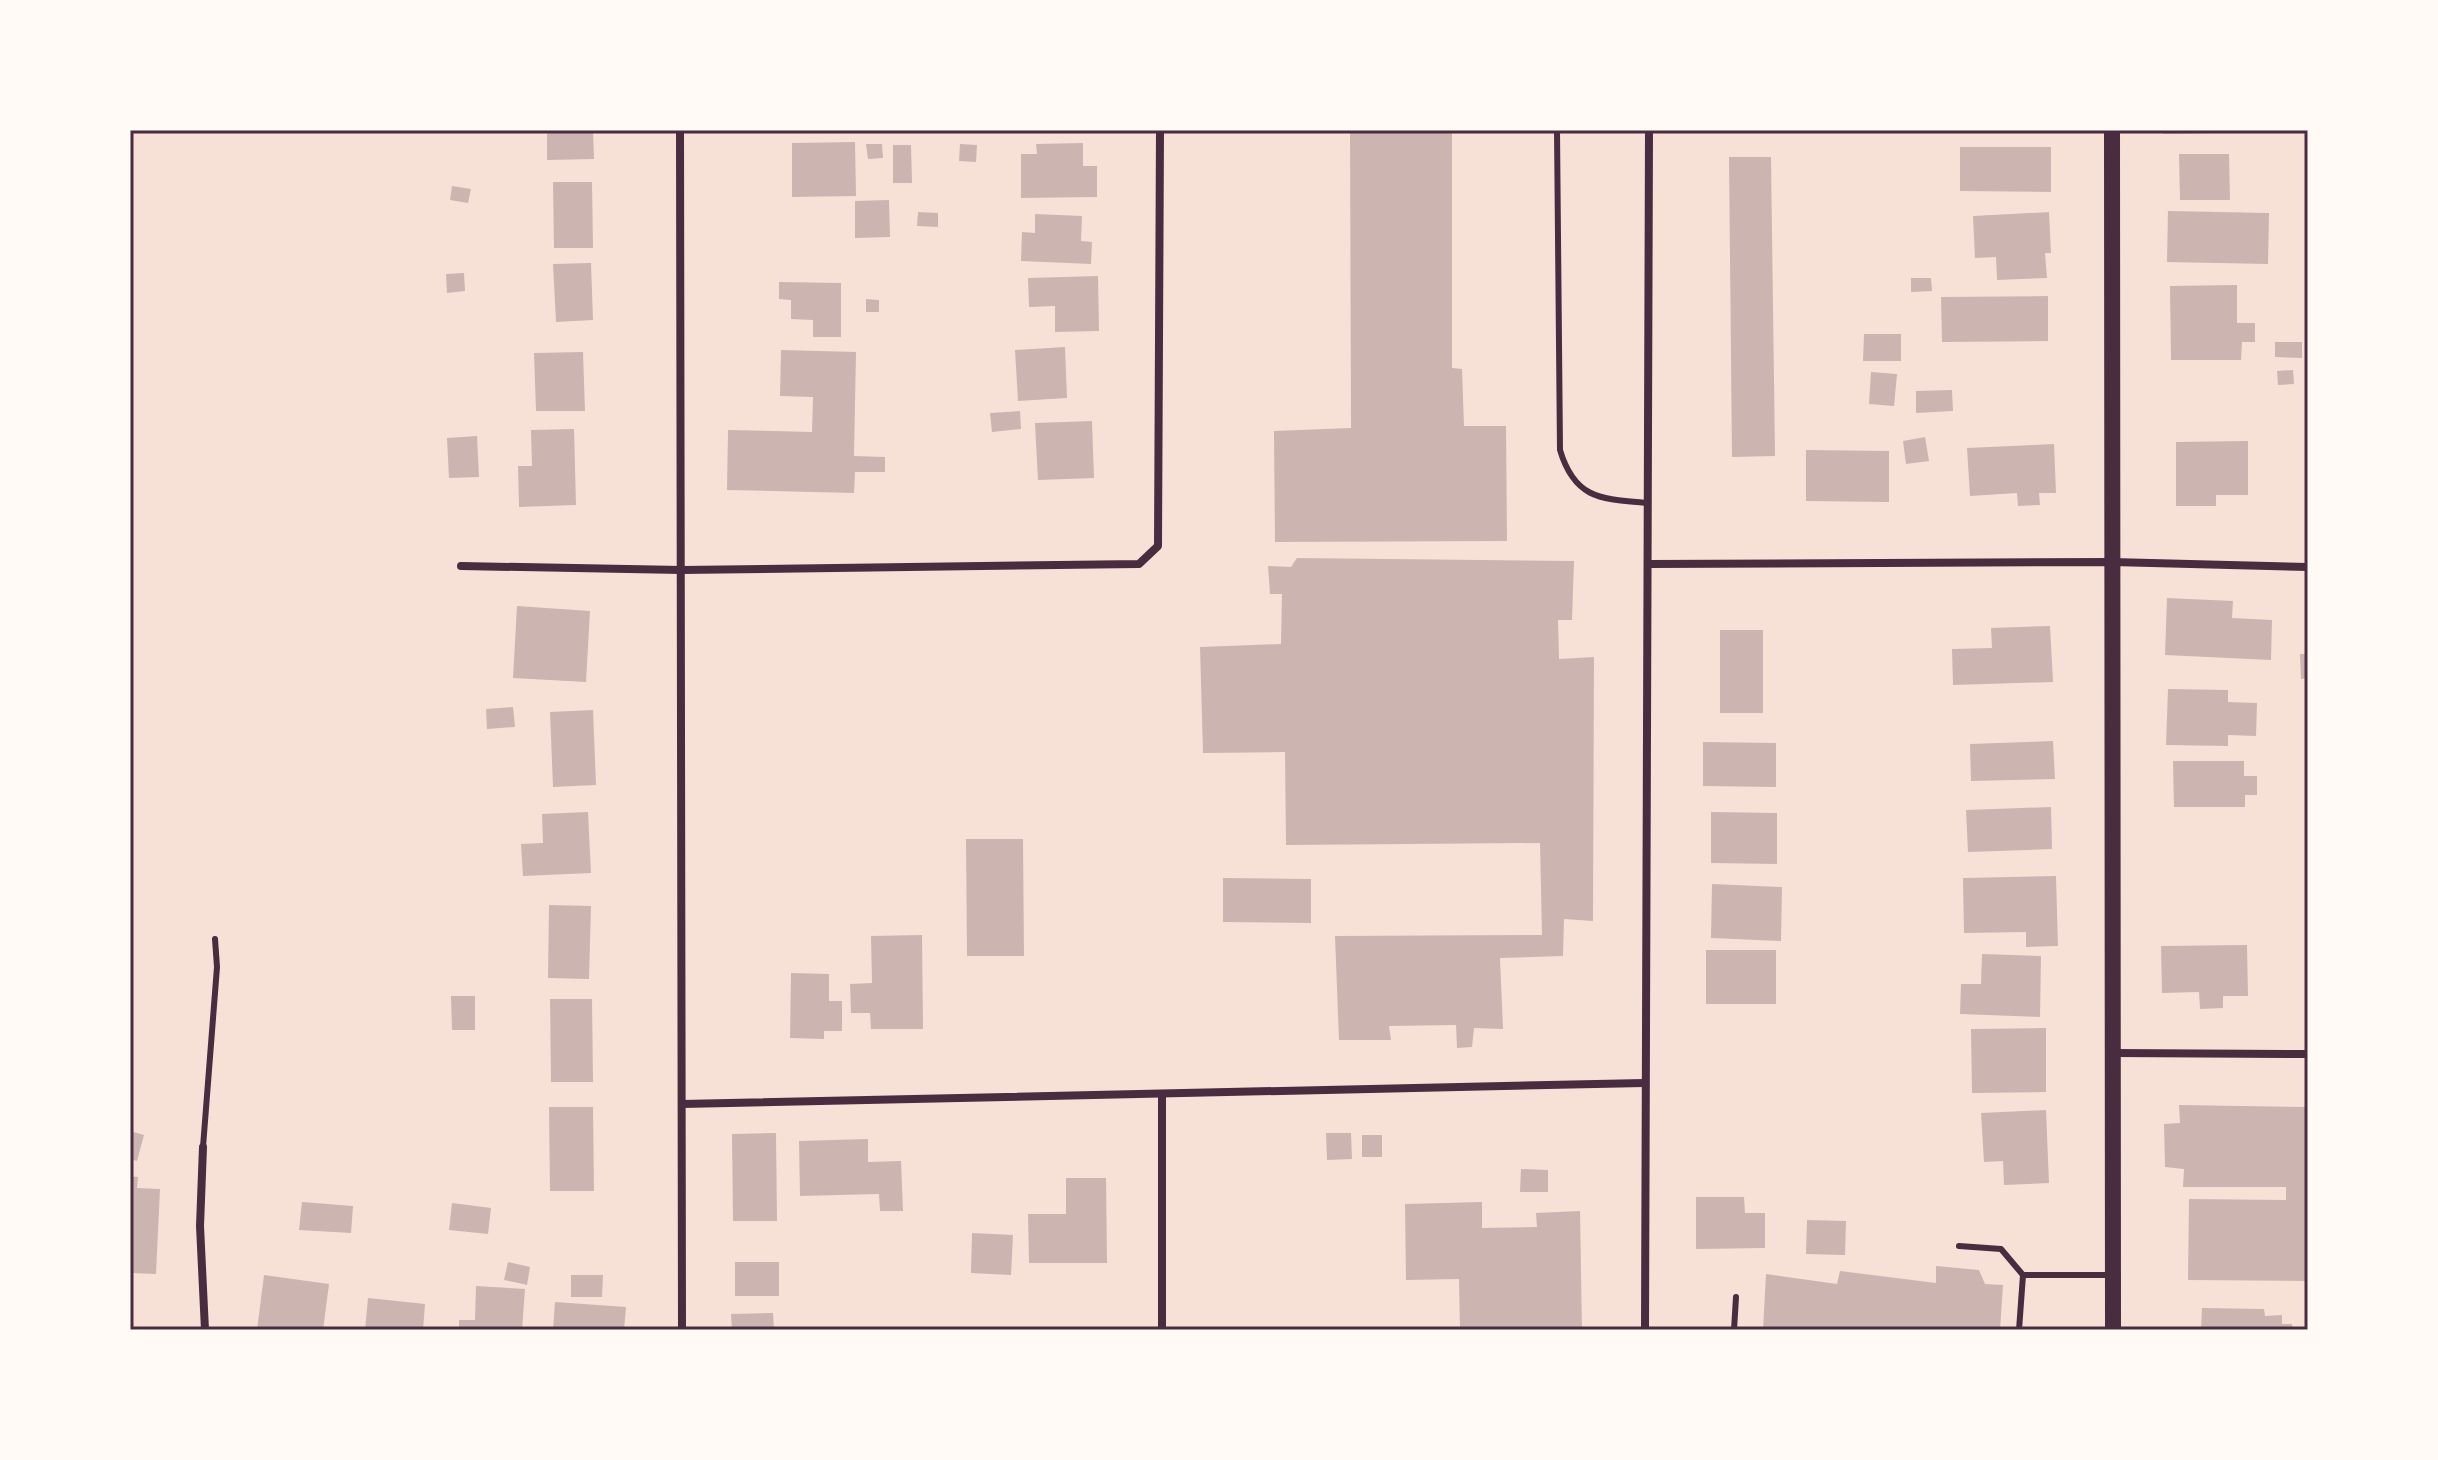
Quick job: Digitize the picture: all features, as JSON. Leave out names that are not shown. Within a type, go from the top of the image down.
[{"type":"main road","points":[[2112,130],[2113,1330]]},
{"type":"street","points":[[680,130],[682,1330]]},
{"type":"street","points":[[461,566],[681,570],[1139,564],[1158,546],[1160,130]]},
{"type":"street","points":[[1645,1330],[1649,130]]},
{"type":"street","points":[[1648,564],[2112,562],[2308,567]]},
{"type":"street","points":[[2113,1053],[2308,1054]]},
{"type":"street","points":[[682,1104],[1162,1096],[1644,1083]]},
{"type":"street","points":[[1162,1096],[1162,1330]]},
{"type":"street","points":[[203,1147],[200,1226],[205,1330]]},
{"type":"lane","points":[[1557,130],[1560,450],[1567,474],[1587,494],[1648,503]]},
{"type":"lane","points":[[203,1147],[217,967],[215,939]]},
{"type":"lane","points":[[1959,1246],[2001,1249],[2023,1275],[2019,1330]]},
{"type":"lane","points":[[2023,1275],[2113,1275]]},
{"type":"lane","points":[[1734,1330],[1736,1297]]},
{"type":"building","points":[[547,130],[593,130],[594,159],[547,160]]},
{"type":"building","points":[[1350,130],[1452,130],[1452,368],[1462,369],[1464,426],[1506,426],[1507,541],[1275,542],[1274,431],[1351,428]]},
{"type":"building","points":[[2163,130],[2220,130],[2220,133],[2163,134]]},
{"type":"building","points":[[855,142],[856,196],[792,197],[792,143]]},
{"type":"building","points":[[1083,143],[1083,166],[1097,166],[1097,197],[1021,198],[1021,154],[1037,154],[1036,144]]},
{"type":"building","points":[[866,144],[882,144],[883,158],[868,159]]},
{"type":"building","points":[[960,144],[977,145],[976,162],[959,161]]},
{"type":"building","points":[[893,145],[911,145],[912,183],[893,183]]},
{"type":"building","points":[[1960,147],[2051,147],[2051,192],[1960,191]]},
{"type":"building","points":[[2179,154],[2229,154],[2230,200],[2180,200]]},
{"type":"building","points":[[1729,157],[1771,157],[1775,456],[1732,457]]},
{"type":"building","points":[[553,182],[592,182],[593,248],[554,248]]},
{"type":"building","points":[[452,186],[471,189],[468,203],[450,200]]},
{"type":"building","points":[[889,200],[890,237],[855,238],[855,201]]},
{"type":"building","points":[[2168,211],[2269,213],[2268,264],[2167,262]]},
{"type":"building","points":[[918,212],[938,213],[938,227],[917,226]]},
{"type":"building","points":[[2049,212],[2051,253],[2045,253],[2047,278],[1997,280],[1996,257],[1975,258],[1973,216]]},
{"type":"building","points":[[1035,214],[1082,216],[1081,241],[1092,242],[1091,264],[1021,261],[1022,232],[1035,233]]},
{"type":"building","points":[[591,263],[593,320],[556,322],[553,264]]},
{"type":"building","points":[[464,273],[465,291],[447,293],[446,274]]},
{"type":"building","points":[[1098,276],[1099,331],[1055,332],[1055,306],[1029,307],[1028,278]]},
{"type":"building","points":[[1911,278],[1931,278],[1932,291],[1911,292]]},
{"type":"building","points":[[779,282],[841,283],[841,337],[813,337],[813,320],[791,319],[791,300],[779,299]]},
{"type":"building","points":[[2237,285],[2237,323],[2255,323],[2255,342],[2242,342],[2241,360],[2171,360],[2170,286]]},
{"type":"building","points":[[2048,296],[2048,341],[1942,342],[1941,297]]},
{"type":"building","points":[[866,299],[879,300],[879,312],[866,312]]},
{"type":"building","points":[[1864,334],[1901,334],[1901,361],[1863,361]]},
{"type":"building","points":[[2275,342],[2302,342],[2302,358],[2275,357]]},
{"type":"building","points":[[1065,347],[1067,398],[1018,401],[1015,350]]},
{"type":"building","points":[[781,350],[856,352],[854,456],[885,457],[885,472],[855,472],[854,493],[727,490],[728,430],[812,432],[813,397],[780,396]]},
{"type":"building","points":[[583,352],[585,411],[536,411],[534,353]]},
{"type":"building","points":[[2293,370],[2294,384],[2278,385],[2277,371]]},
{"type":"building","points":[[1871,372],[1897,374],[1894,406],[1869,404]]},
{"type":"building","points":[[1952,390],[1953,411],[1916,413],[1916,391]]},
{"type":"building","points":[[1020,411],[1021,429],[992,432],[990,413]]},
{"type":"building","points":[[1092,421],[1094,478],[1038,480],[1035,423]]},
{"type":"building","points":[[574,429],[576,505],[519,507],[518,466],[532,466],[531,430]]},
{"type":"building","points":[[477,436],[479,477],[449,478],[447,438]]},
{"type":"building","points":[[1925,437],[1929,461],[1906,464],[1903,441]]},
{"type":"building","points":[[2248,441],[2248,495],[2216,495],[2216,506],[2176,506],[2176,442]]},
{"type":"building","points":[[2054,444],[2056,493],[2039,493],[2040,505],[2018,506],[2017,493],[1970,496],[1967,448]]},
{"type":"building","points":[[1806,450],[1889,451],[1889,502],[1806,501]]},
{"type":"building","points":[[1297,558],[1574,561],[1572,620],[1558,620],[1559,659],[1594,657],[1593,921],[1564,919],[1563,956],[1500,958],[1503,1029],[1474,1028],[1472,1047],[1457,1048],[1456,1025],[1389,1026],[1391,1040],[1339,1040],[1335,936],[1542,935],[1540,843],[1286,845],[1285,752],[1203,753],[1200,647],[1281,644],[1282,594],[1270,594],[1268,566],[1291,567]]},
{"type":"building","points":[[2167,598],[2233,601],[2232,618],[2272,620],[2271,660],[2165,655]]},
{"type":"building","points":[[517,606],[590,611],[586,682],[513,678]]},
{"type":"building","points":[[2050,626],[2053,682],[1953,685],[1952,649],[1992,648],[1991,628]]},
{"type":"building","points":[[1720,630],[1763,630],[1763,713],[1720,713]]},
{"type":"building","points":[[2300,654],[2308,654],[2308,678],[2301,679]]},
{"type":"building","points":[[2168,689],[2228,690],[2228,702],[2257,703],[2256,736],[2228,735],[2228,746],[2166,745]]},
{"type":"building","points":[[513,707],[515,727],[487,729],[486,709]]},
{"type":"building","points":[[593,710],[596,785],[553,787],[550,712]]},
{"type":"building","points":[[2053,741],[2055,779],[1971,781],[1970,744]]},
{"type":"building","points":[[1703,742],[1776,743],[1776,787],[1703,786]]},
{"type":"building","points":[[2173,761],[2244,761],[2244,776],[2257,776],[2257,795],[2245,795],[2245,807],[2174,807]]},
{"type":"building","points":[[2051,807],[2052,849],[1968,852],[1966,810]]},
{"type":"building","points":[[588,812],[591,873],[523,876],[521,844],[543,843],[542,814]]},
{"type":"building","points":[[1711,812],[1777,813],[1777,864],[1711,863]]},
{"type":"building","points":[[966,839],[1023,839],[1024,956],[967,956]]},
{"type":"building","points":[[2056,876],[2058,946],[2026,947],[2026,932],[1964,933],[1963,878]]},
{"type":"building","points":[[1223,878],[1311,879],[1311,923],[1223,922]]},
{"type":"building","points":[[1712,884],[1782,887],[1781,941],[1711,938]]},
{"type":"building","points":[[549,905],[591,906],[589,979],[548,978]]},
{"type":"building","points":[[922,935],[923,1029],[871,1029],[870,1013],[851,1013],[850,984],[872,983],[871,936]]},
{"type":"building","points":[[2247,945],[2248,996],[2223,996],[2223,1008],[2200,1009],[2199,992],[2162,993],[2161,946]]},
{"type":"building","points":[[1706,950],[1776,950],[1776,1004],[1706,1004]]},
{"type":"building","points":[[1982,954],[2041,956],[2040,1017],[1960,1014],[1961,984],[1981,984]]},
{"type":"building","points":[[791,973],[829,974],[829,1001],[842,1001],[842,1031],[824,1031],[824,1039],[790,1038]]},
{"type":"building","points":[[451,996],[475,996],[475,1030],[452,1030]]},
{"type":"building","points":[[550,999],[592,999],[593,1082],[551,1082]]},
{"type":"building","points":[[2046,1028],[2046,1092],[1972,1093],[1971,1029]]},
{"type":"building","points":[[2179,1105],[2308,1107],[2308,1281],[2188,1280],[2189,1199],[2286,1200],[2286,1187],[2183,1187],[2184,1169],[2165,1167],[2164,1124],[2180,1123]]},
{"type":"building","points":[[549,1107],[593,1107],[594,1191],[550,1191]]},
{"type":"building","points":[[2046,1110],[2049,1183],[2004,1185],[2003,1161],[1984,1162],[1981,1113]]},
{"type":"building","points":[[130,1131],[144,1135],[137,1161],[130,1159]]},
{"type":"building","points":[[776,1133],[777,1221],[733,1221],[732,1134]]},
{"type":"building","points":[[1326,1133],[1351,1133],[1352,1159],[1327,1160]]},
{"type":"building","points":[[1362,1135],[1382,1135],[1382,1157],[1362,1157]]},
{"type":"building","points":[[868,1139],[868,1162],[901,1161],[903,1211],[880,1211],[879,1194],[800,1196],[799,1141]]},
{"type":"building","points":[[1521,1169],[1548,1170],[1548,1192],[1520,1192]]},
{"type":"building","points":[[130,1176],[138,1177],[137,1188],[160,1189],[156,1274],[130,1273]]},
{"type":"building","points":[[1066,1178],[1106,1178],[1107,1263],[1029,1263],[1028,1214],[1066,1214]]},
{"type":"building","points":[[1696,1197],[1744,1197],[1745,1213],[1765,1213],[1765,1248],[1696,1249]]},
{"type":"building","points":[[302,1202],[353,1206],[351,1233],[299,1230]]},
{"type":"building","points":[[1482,1202],[1482,1228],[1537,1227],[1536,1213],[1580,1211],[1582,1330],[1460,1330],[1459,1279],[1406,1280],[1405,1204]]},
{"type":"building","points":[[452,1203],[491,1208],[488,1234],[449,1230]]},
{"type":"building","points":[[1807,1220],[1846,1221],[1845,1255],[1806,1254]]},
{"type":"building","points":[[972,1233],[1013,1235],[1011,1275],[971,1273]]},
{"type":"building","points":[[508,1262],[530,1267],[527,1285],[504,1280]]},
{"type":"building","points":[[735,1262],[779,1262],[779,1296],[735,1296]]},
{"type":"building","points":[[1936,1266],[1979,1270],[1985,1284],[2003,1285],[2000,1330],[1763,1330],[1766,1274],[1837,1284],[1840,1271],[1936,1283]]},
{"type":"building","points":[[264,1275],[329,1284],[323,1330],[257,1330]]},
{"type":"building","points":[[571,1275],[603,1275],[602,1297],[571,1297]]},
{"type":"building","points":[[476,1286],[525,1289],[522,1330],[459,1330],[459,1320],[475,1320]]},
{"type":"building","points":[[368,1298],[425,1304],[423,1330],[365,1330]]},
{"type":"building","points":[[555,1302],[626,1307],[624,1330],[553,1330]]},
{"type":"building","points":[[2202,1308],[2264,1309],[2265,1316],[2282,1315],[2282,1324],[2292,1324],[2293,1330],[2201,1330]]},
{"type":"building","points":[[773,1313],[774,1330],[732,1330],[731,1314]]}]
